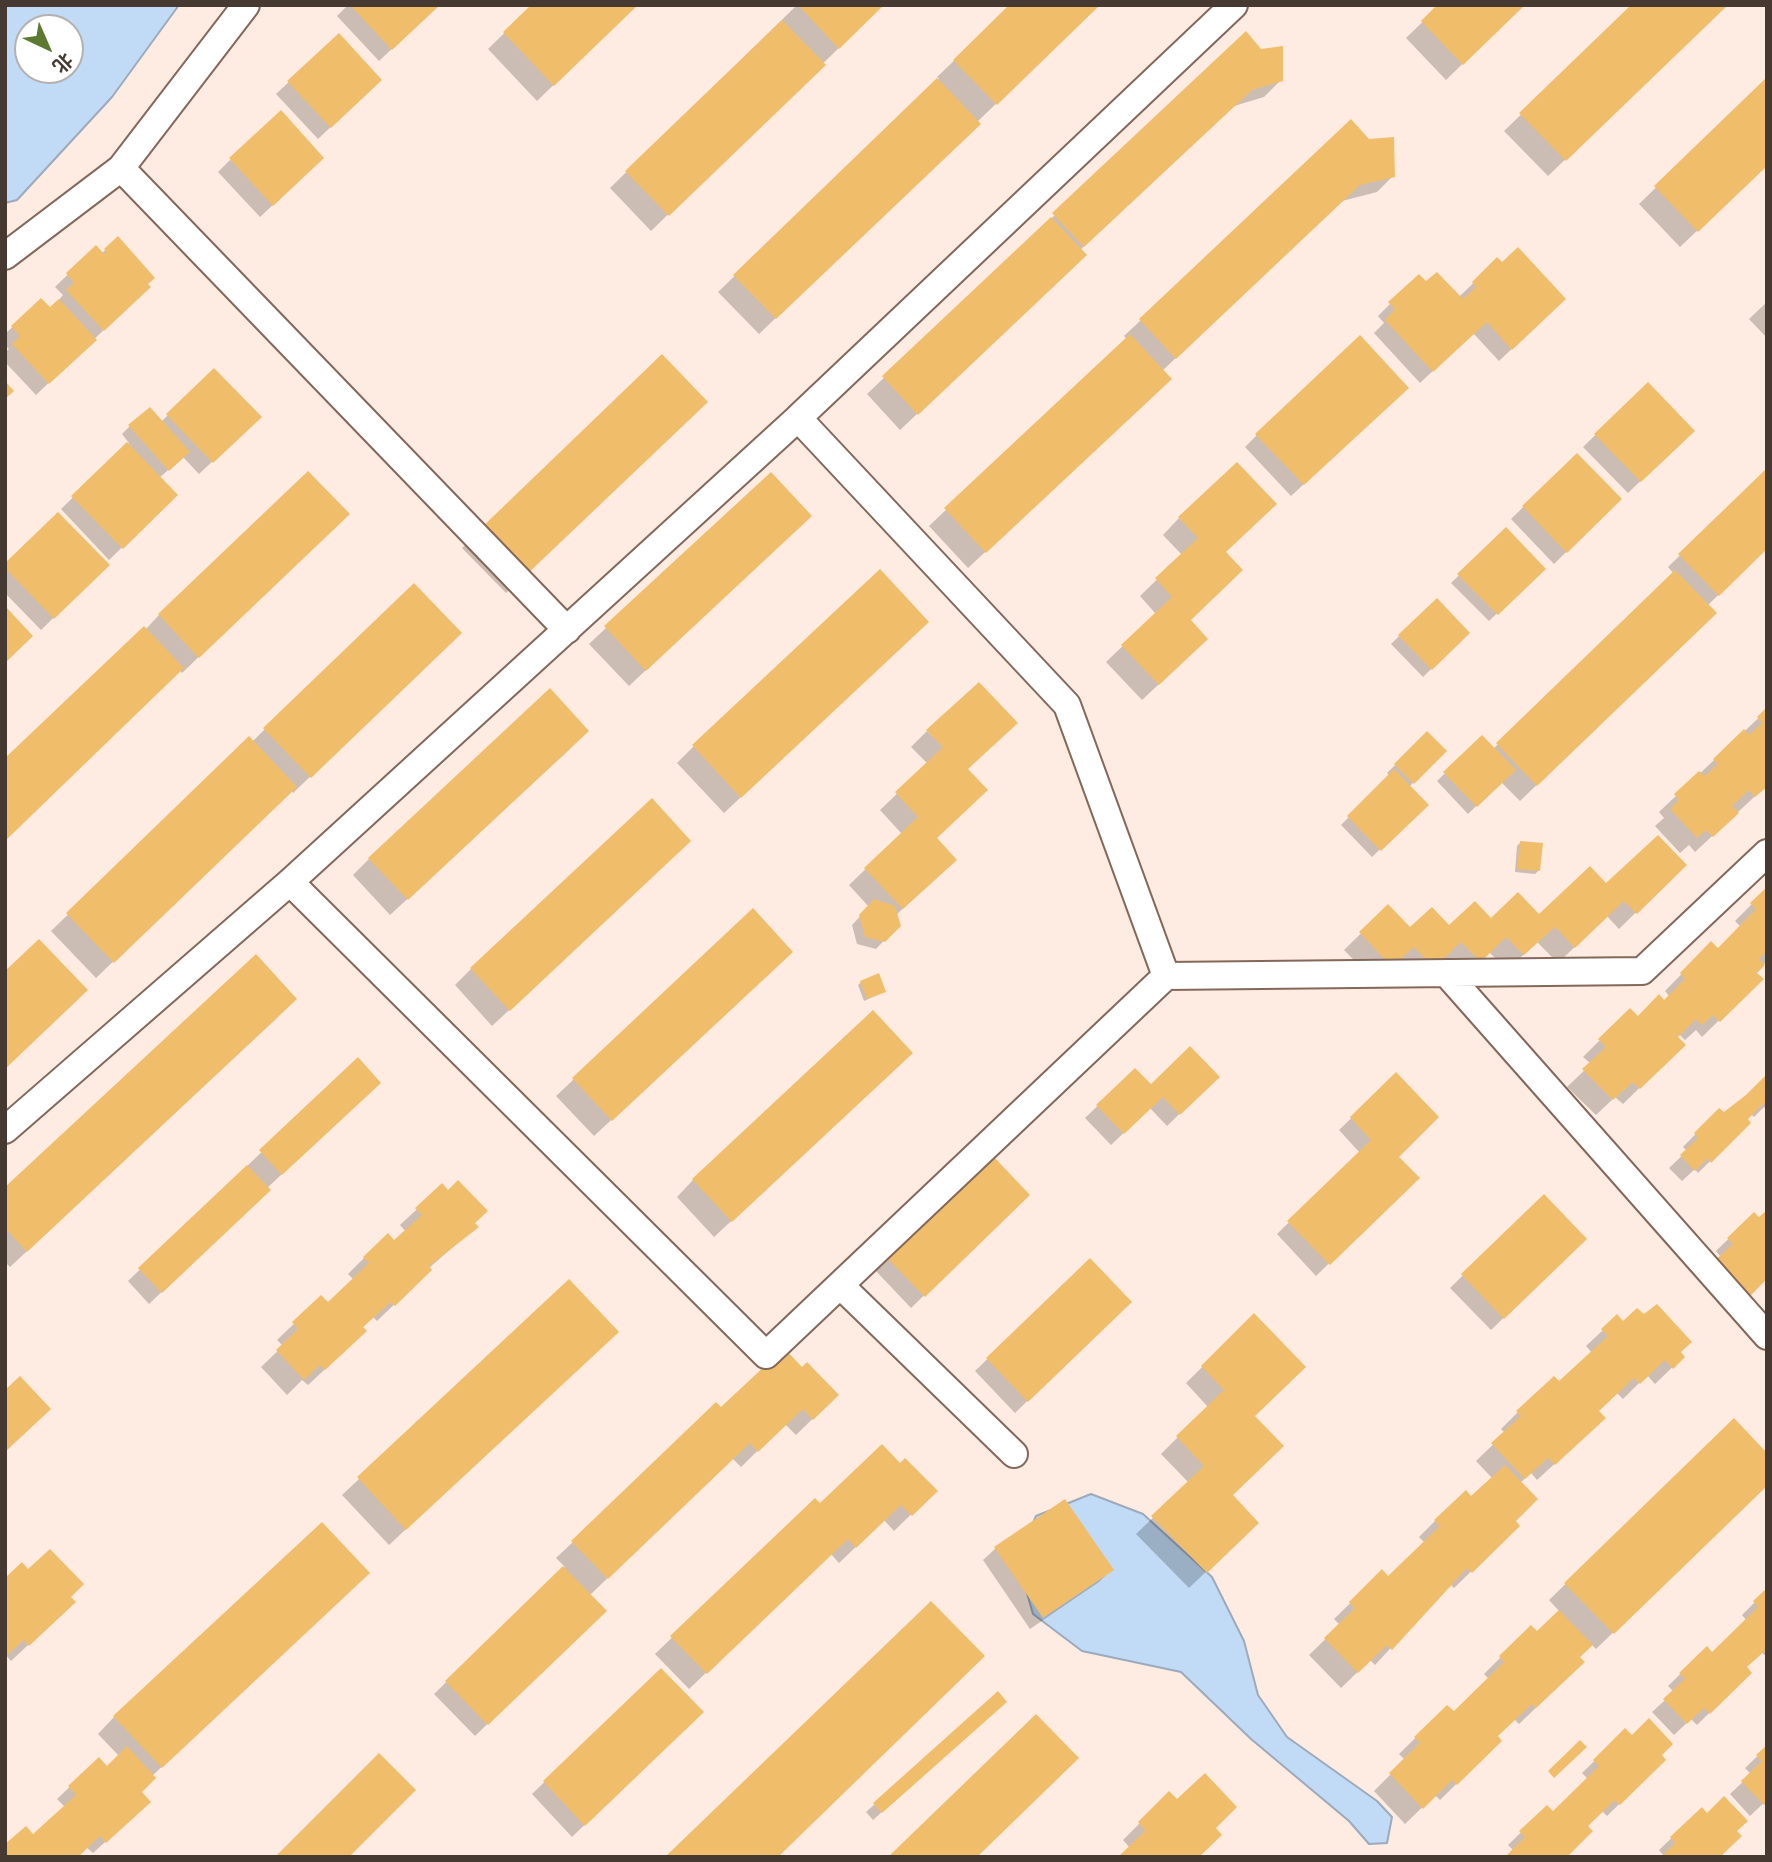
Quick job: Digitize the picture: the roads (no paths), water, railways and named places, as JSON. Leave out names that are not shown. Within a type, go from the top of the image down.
[{"type":"street","points":[[5,256],[121,168],[246,5]]},
{"type":"street","points":[[5,1130],[290,882],[799,418],[1234,5]]},
{"type":"street","points":[[121,168],[567,630]]},
{"type":"street","points":[[799,418],[1067,705],[1166,976]]},
{"type":"street","points":[[290,882],[766,1355],[1166,976],[1642,971],[1767,853]]},
{"type":"street","points":[[1446,973],[1767,1336]]},
{"type":"street","points":[[841,1285],[1014,1454]]},
{"type":"water","points":[[5,5],[179,5],[112,97],[17,200],[5,203]]},
{"type":"water","points":[[1091,1494],[1143,1514],[1212,1577],[1244,1641],[1258,1695],[1287,1737],[1377,1801],[1392,1817],[1387,1843],[1369,1844],[1349,1821],[1251,1739],[1181,1672],[1082,1651],[1033,1614],[1017,1559],[1036,1516]]}]
